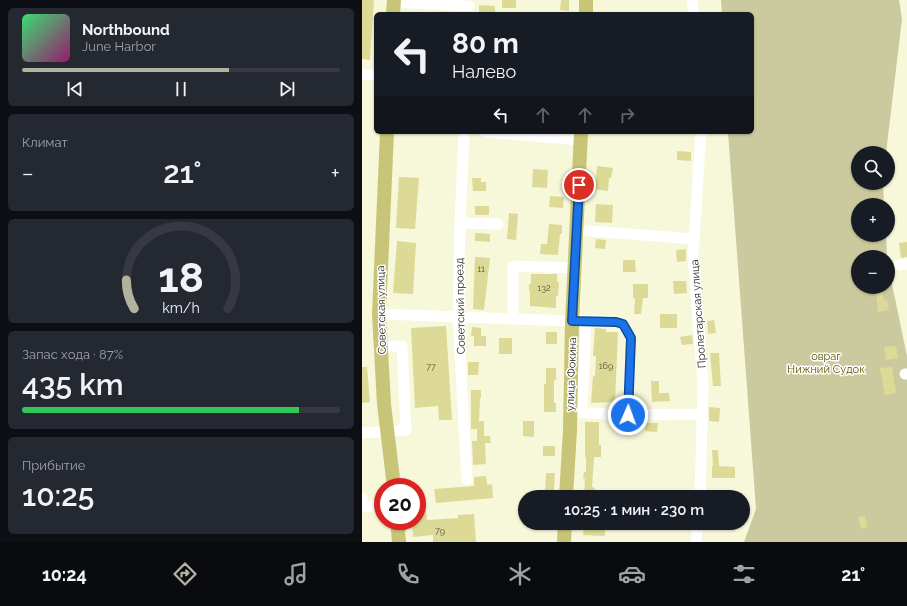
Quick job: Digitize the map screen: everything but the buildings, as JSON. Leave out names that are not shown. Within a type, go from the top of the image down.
[{"type":"main road","points":[[586,0],[586,12]]},
{"type":"main road","name":"Советская улица","points":[[387,134],[380,261],[379,314],[387,431],[393,478]]},
{"type":"main road","name":"улица Фокина","points":[[567,490],[576,412],[579,321],[575,268],[581,136]]},
{"type":"main road","points":[[398,530],[399,542]]},
{"type":"main road","points":[[564,542],[565,530]]},
{"type":"street","points":[[692,0],[694,12]]},
{"type":"street","points":[[394,5],[424,9],[468,6]]},
{"type":"street","points":[[362,75],[374,75]]},
{"type":"street","name":"Советский проезд","points":[[464,134],[458,317],[467,480]]},
{"type":"street","points":[[534,134],[581,136]]},
{"type":"street","name":"Пролетарская улица","points":[[700,490],[703,384],[694,262],[694,239],[701,134]]},
{"type":"street","points":[[460,223],[498,224]]},
{"type":"street","points":[[576,230],[694,239]]},
{"type":"street","points":[[513,319],[513,266],[575,268]]},
{"type":"street","points":[[379,314],[616,322],[623,324],[631,338],[628,415]]},
{"type":"street","points":[[362,433],[406,430],[402,346],[381,346]]},
{"type":"street","points":[[576,412],[628,415],[702,414]]},
{"type":"street","points":[[362,498],[363,506],[374,505]]},
{"type":"street","points":[[696,542],[697,530]]},
{"type":"green space","name":"овраг Нижний Судок","points":[[721,0],[899,0],[902,19],[887,146],[851,146],[851,190],[883,190],[884,198],[851,198],[851,242],[886,242],[887,250],[851,250],[851,294],[894,294],[907,356],[907,542],[744,542],[748,530],[750,530],[750,526],[756,509],[728,134],[754,134],[754,12],[722,12]]},
{"type":"route","points":[[579,185],[572,321],[586,320],[616,322],[623,324],[631,338],[628,415]]}]
